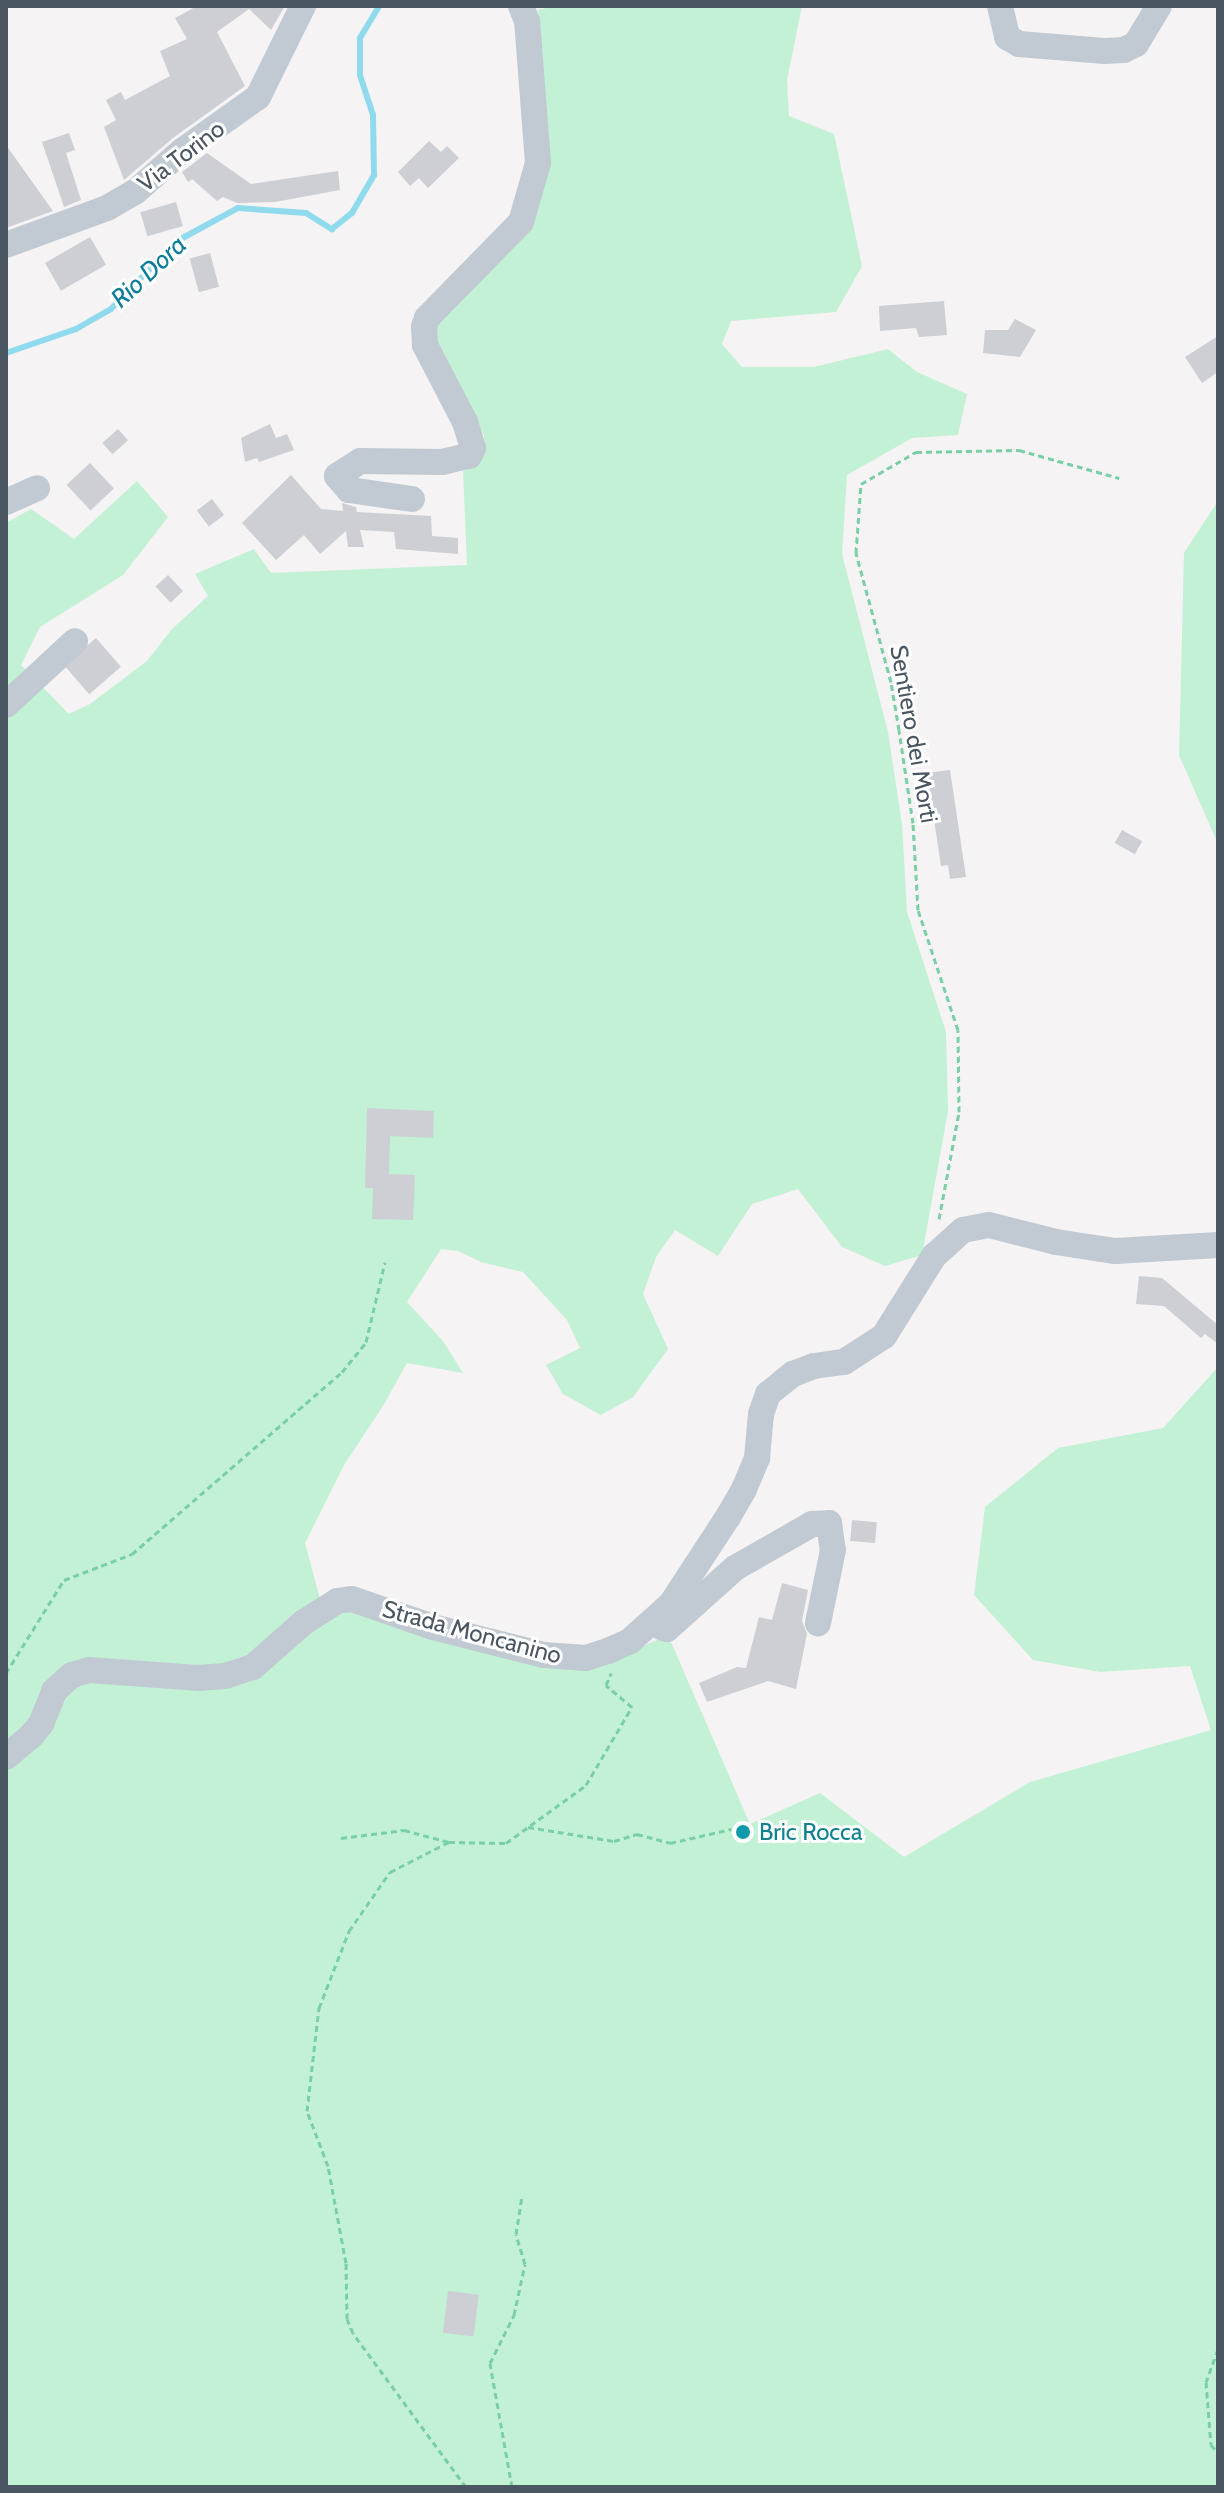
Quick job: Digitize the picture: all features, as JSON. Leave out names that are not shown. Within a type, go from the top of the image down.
[{"type":"street","name":"Via Torino","points":[[6,245],[107,208],[135,192],[182,151],[258,97],[303,6]]},
{"type":"street","points":[[412,499],[349,490],[337,476],[360,461],[442,462],[469,456],[473,448],[465,422],[425,345],[424,327],[427,318],[521,222],[538,163],[529,35],[521,6]]},
{"type":"street","points":[[1000,6],[1007,37],[1019,44],[1105,51],[1124,50],[1136,44],[1159,6]]},
{"type":"street","points":[[6,502],[37,488]]},
{"type":"street","points":[[6,705],[75,641]]},
{"type":"street","name":"Strada Moncanino","points":[[6,1757],[41,1724],[54,1691],[72,1675],[89,1670],[197,1678],[225,1676],[253,1667],[304,1622],[337,1601],[352,1599],[433,1627],[566,1659],[586,1658],[622,1644],[652,1624],[671,1604],[744,1489],[757,1458],[761,1414],[768,1394],[793,1374],[814,1366],[844,1362],[876,1343],[884,1336],[934,1256],[954,1236],[976,1224],[1115,1251],[1218,1245]]},
{"type":"street","points":[[652,1624],[667,1629],[735,1568],[812,1524],[829,1523],[833,1550],[818,1623]]},
{"type":"path","name":"Sentiero dei Morti","points":[[934,1256],[959,1112],[958,1030],[918,910],[913,823],[891,682],[856,553],[861,484],[916,452],[1019,450],[1119,478]]},
{"type":"path","points":[[6,1673],[64,1580],[132,1554],[342,1372],[366,1342],[385,1262]]},
{"type":"path","points":[[341,1838],[404,1830],[449,1842],[506,1843],[586,1785],[632,1707],[606,1685],[622,1644]]},
{"type":"path","points":[[528,1827],[614,1841],[637,1834],[670,1843],[731,1829]]},
{"type":"path","points":[[449,1842],[390,1872],[349,1931],[319,2008],[307,2111],[328,2166],[346,2263],[347,2319],[353,2333],[466,2487]]},
{"type":"path","points":[[512,2487],[490,2363],[514,2315],[525,2264],[516,2234],[522,2196]]},
{"type":"path","points":[[1218,2349],[1206,2382],[1211,2445],[1218,2452]]},
{"type":"green space","points":[[555,6],[802,6],[787,80],[789,116],[834,134],[862,266],[836,312],[731,321],[722,344],[742,367],[814,367],[888,349],[917,372],[967,394],[958,435],[912,438],[847,475],[842,554],[888,732],[902,824],[907,912],[946,1032],[948,1111],[922,1255],[885,1266],[842,1247],[798,1189],[752,1204],[718,1256],[675,1230],[656,1257],[643,1294],[668,1349],[633,1397],[601,1415],[563,1394],[546,1365],[580,1348],[567,1320],[523,1272],[481,1262],[458,1251],[441,1249],[407,1302],[443,1341],[463,1373],[407,1363],[344,1465],[305,1543],[320,1599],[248,1658],[223,1666],[197,1668],[87,1660],[6,1744],[6,523],[31,509],[74,539],[137,481],[168,517],[123,575],[40,627],[21,665],[69,714],[90,704],[147,661],[172,629],[208,596],[195,574],[254,549],[271,573],[467,565],[463,471],[477,466],[485,450],[484,436],[436,341],[437,325],[531,228],[550,164],[538,10]]},
{"type":"green space","points":[[1218,501],[1218,844],[1179,755],[1184,553]]},
{"type":"green space","points":[[1218,1367],[1218,2487],[6,2487],[6,1766],[63,1690],[83,1677],[218,1683],[318,1625],[353,1609],[596,1667],[668,1635],[750,1824],[820,1793],[904,1857],[1030,1782],[1211,1730],[1190,1666],[1100,1672],[1033,1660],[974,1595],[985,1507],[1058,1448],[1163,1428]]},
{"type":"building","points":[[197,6],[285,6],[271,30],[249,9],[217,32],[245,86],[173,138],[124,180],[104,127],[116,120],[106,100],[121,92],[125,100],[170,76],[160,51],[187,39],[175,18]]},
{"type":"building","points":[[69,133],[75,150],[66,153],[81,200],[64,207],[42,142]]},
{"type":"building","points":[[429,141],[441,152],[447,146],[459,158],[428,188],[419,178],[410,186],[398,172]]},
{"type":"building","points":[[6,145],[53,211],[6,228]]},
{"type":"building","points":[[207,153],[251,184],[338,171],[340,190],[275,202],[237,203],[223,197],[217,201],[192,179],[188,182],[182,172]]},
{"type":"building","points":[[176,202],[183,226],[147,236],[140,212]]},
{"type":"building","points":[[90,237],[106,265],[61,291],[45,263]]},
{"type":"building","points":[[210,253],[219,287],[199,292],[190,258]]},
{"type":"building","points":[[944,301],[947,335],[919,337],[916,328],[880,331],[879,306]]},
{"type":"building","points":[[1015,319],[1036,330],[1020,357],[983,353],[985,330],[1008,330]]},
{"type":"building","points":[[1218,336],[1218,372],[1202,383],[1185,357]]},
{"type":"building","points":[[270,424],[276,438],[287,434],[294,450],[259,462],[257,458],[245,462],[241,438]]},
{"type":"building","points":[[118,429],[128,440],[112,454],[102,443]]},
{"type":"building","points":[[90,463],[114,489],[90,510],[67,485]]},
{"type":"building","points":[[291,475],[321,509],[343,511],[342,503],[356,507],[357,512],[431,516],[432,536],[458,538],[458,554],[396,549],[394,532],[360,530],[364,547],[348,547],[346,531],[320,554],[304,535],[276,560],[242,523]]},
{"type":"building","points":[[212,499],[224,515],[209,526],[197,510]]},
{"type":"building","points":[[168,575],[183,591],[171,603],[156,587]]},
{"type":"building","points":[[96,638],[121,667],[89,694],[64,666]]},
{"type":"building","points":[[950,770],[966,877],[950,879],[948,865],[941,866],[927,773]]},
{"type":"building","points":[[1122,830],[1142,841],[1135,854],[1115,843]]},
{"type":"building","points":[[367,1108],[434,1111],[433,1138],[390,1136],[389,1174],[415,1175],[413,1220],[372,1219],[373,1188],[365,1188]]},
{"type":"building","points":[[1139,1276],[1162,1278],[1218,1325],[1218,1344],[1205,1334],[1201,1338],[1164,1306],[1136,1304]]},
{"type":"building","points":[[852,1520],[877,1522],[875,1543],[850,1541]]},
{"type":"building","points":[[782,1583],[808,1590],[802,1621],[807,1634],[796,1689],[768,1681],[707,1702],[699,1683],[737,1667],[746,1668],[759,1617],[772,1620]]},
{"type":"building","points":[[448,2291],[479,2295],[474,2336],[443,2333]]},
{"type":"waterway","name":"Rio Dora","points":[[6,353],[76,329],[111,309],[177,241],[238,208],[306,213],[332,229],[352,213],[374,175],[373,115],[360,75],[360,38],[379,6]]},
{"type":"place","name":"Bric Rocca","points":[[743,1832]]}]
